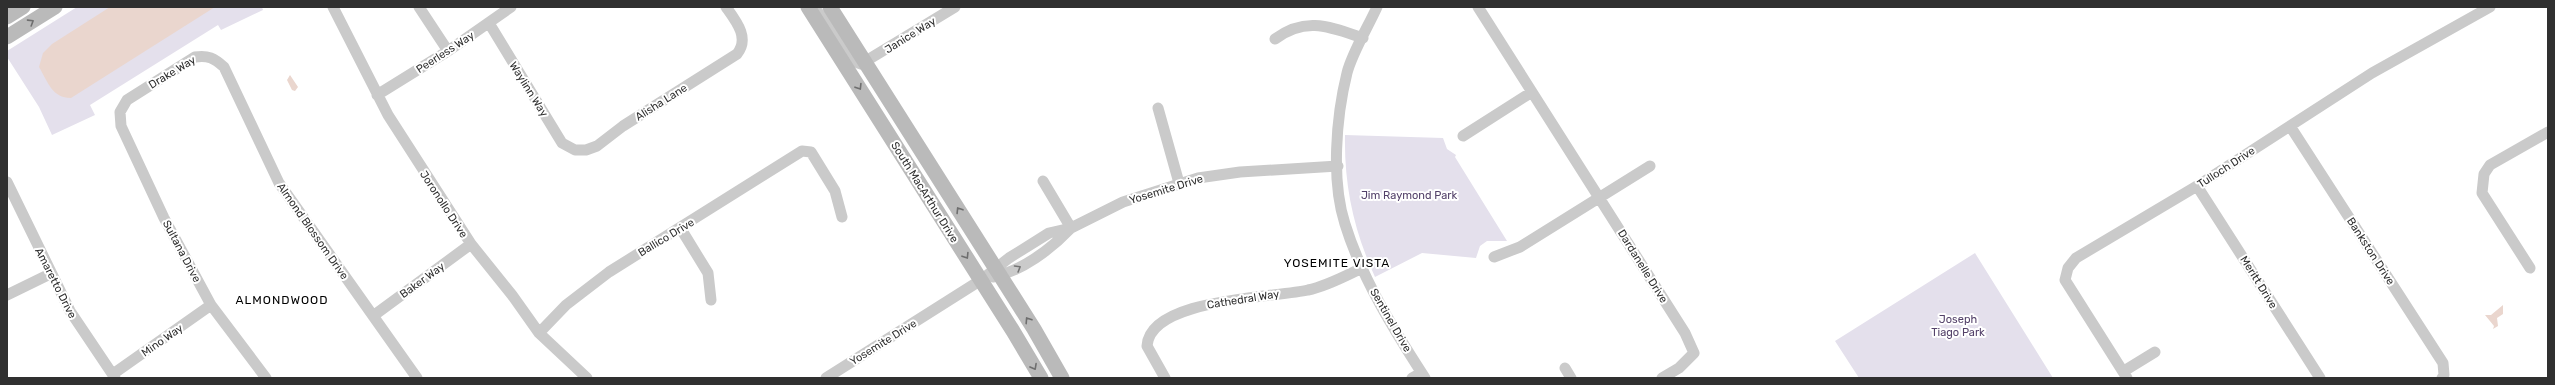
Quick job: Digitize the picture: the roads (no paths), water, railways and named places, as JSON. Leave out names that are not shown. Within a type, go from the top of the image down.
[{"type":"main road","points":[[7,17],[23,7]]},
{"type":"main road","points":[[7,37],[55,7]]},
{"type":"main road","name":"South MacArthur Drive","points":[[808,7],[981,280],[1040,378]]},
{"type":"main road","name":"South MacArthur Drive","points":[[830,7],[998,272],[1062,378]]},
{"type":"street","name":"Joronollo Drive","points":[[333,7],[377,95],[470,244],[512,295],[539,333],[587,378]]},
{"type":"street","points":[[419,7],[448,51]]},
{"type":"street","name":"Peerless Way","points":[[377,95],[448,51],[511,7]]},
{"type":"street","name":"Alisha Lane","points":[[575,150],[586,150],[597,146],[623,126],[737,54],[742,44],[742,35],[726,7]]},
{"type":"street","points":[[812,7],[826,20],[853,60],[861,64],[866,63]]},
{"type":"street","name":"Janice Way","points":[[866,63],[955,7]]},
{"type":"street","name":"Sentinel Drive","points":[[1377,7],[1347,72],[1338,132],[1338,166],[1344,223],[1362,268],[1419,376]]},
{"type":"street","points":[[1478,7],[1599,197]]},
{"type":"street","name":"Tulloch Drive","points":[[2125,374],[2065,280],[2068,268],[2076,258],[2198,186],[2372,73],[2490,7]]},
{"type":"street","name":"Waylinn Way","points":[[489,23],[562,142],[575,150]]},
{"type":"street","points":[[1275,39],[1291,29],[1311,25],[1325,26],[1363,38]]},
{"type":"street","name":"Drake Way","points":[[120,112],[127,100],[195,57],[205,55],[215,59],[227,74]]},
{"type":"street","name":"Almond Blossom Drive","points":[[227,74],[279,183],[417,378]]},
{"type":"street","points":[[1463,136],[1532,92]]},
{"type":"street","points":[[1158,108],[1179,183]]},
{"type":"street","name":"Sultana Drive","points":[[120,112],[121,126],[124,134],[164,218],[211,305],[266,378]]},
{"type":"street","name":"Bankston Drive","points":[[2290,126],[2443,363],[2444,375],[2442,378]]},
{"type":"street","points":[[2530,268],[2482,193],[2484,174],[2490,165],[2548,132]]},
{"type":"street","name":"Ballico Drive","points":[[539,333],[566,305],[609,272],[802,151],[811,152],[835,191],[842,217]]},
{"type":"street","name":"Yosemite Drive","points":[[826,378],[981,280],[998,272],[1014,270],[1056,244],[1071,228],[1123,202],[1198,178],[1240,172],[1338,166]]},
{"type":"street","points":[[1494,257],[1520,247],[1650,166]]},
{"type":"street","points":[[1043,181],[1071,228]]},
{"type":"street","name":"Amaretto Drive","points":[[7,182],[50,274],[70,311],[114,376]]},
{"type":"street","name":"Meritt Drive","points":[[2198,186],[2320,378]]},
{"type":"street","name":"Dardanelle Drive","points":[[1599,197],[1685,333],[1694,354],[1679,368],[1662,378]]},
{"type":"street","points":[[681,228],[708,274],[711,300]]},
{"type":"street","name":"Baker Way","points":[[373,316],[470,244]]},
{"type":"street","name":"Cathedral Way","points":[[1165,378],[1151,356],[1147,346],[1151,333],[1166,322],[1192,309],[1210,303],[1308,290],[1362,268]]},
{"type":"street","points":[[7,295],[50,274]]},
{"type":"street","name":"Mino Way","points":[[114,376],[211,305]]},
{"type":"street","points":[[2125,374],[2155,352]]},
{"type":"district","name":"YOSEMITE VISTA","points":[[1337,263]]},
{"type":"district","name":"ALMONDWOOD","points":[[282,300]]},
{"type":"park label","name":"Jim Raymond Park","points":[[1409,195]]},
{"type":"park label","name":"Joseph Tiago Park","points":[[1958,325]]}]
